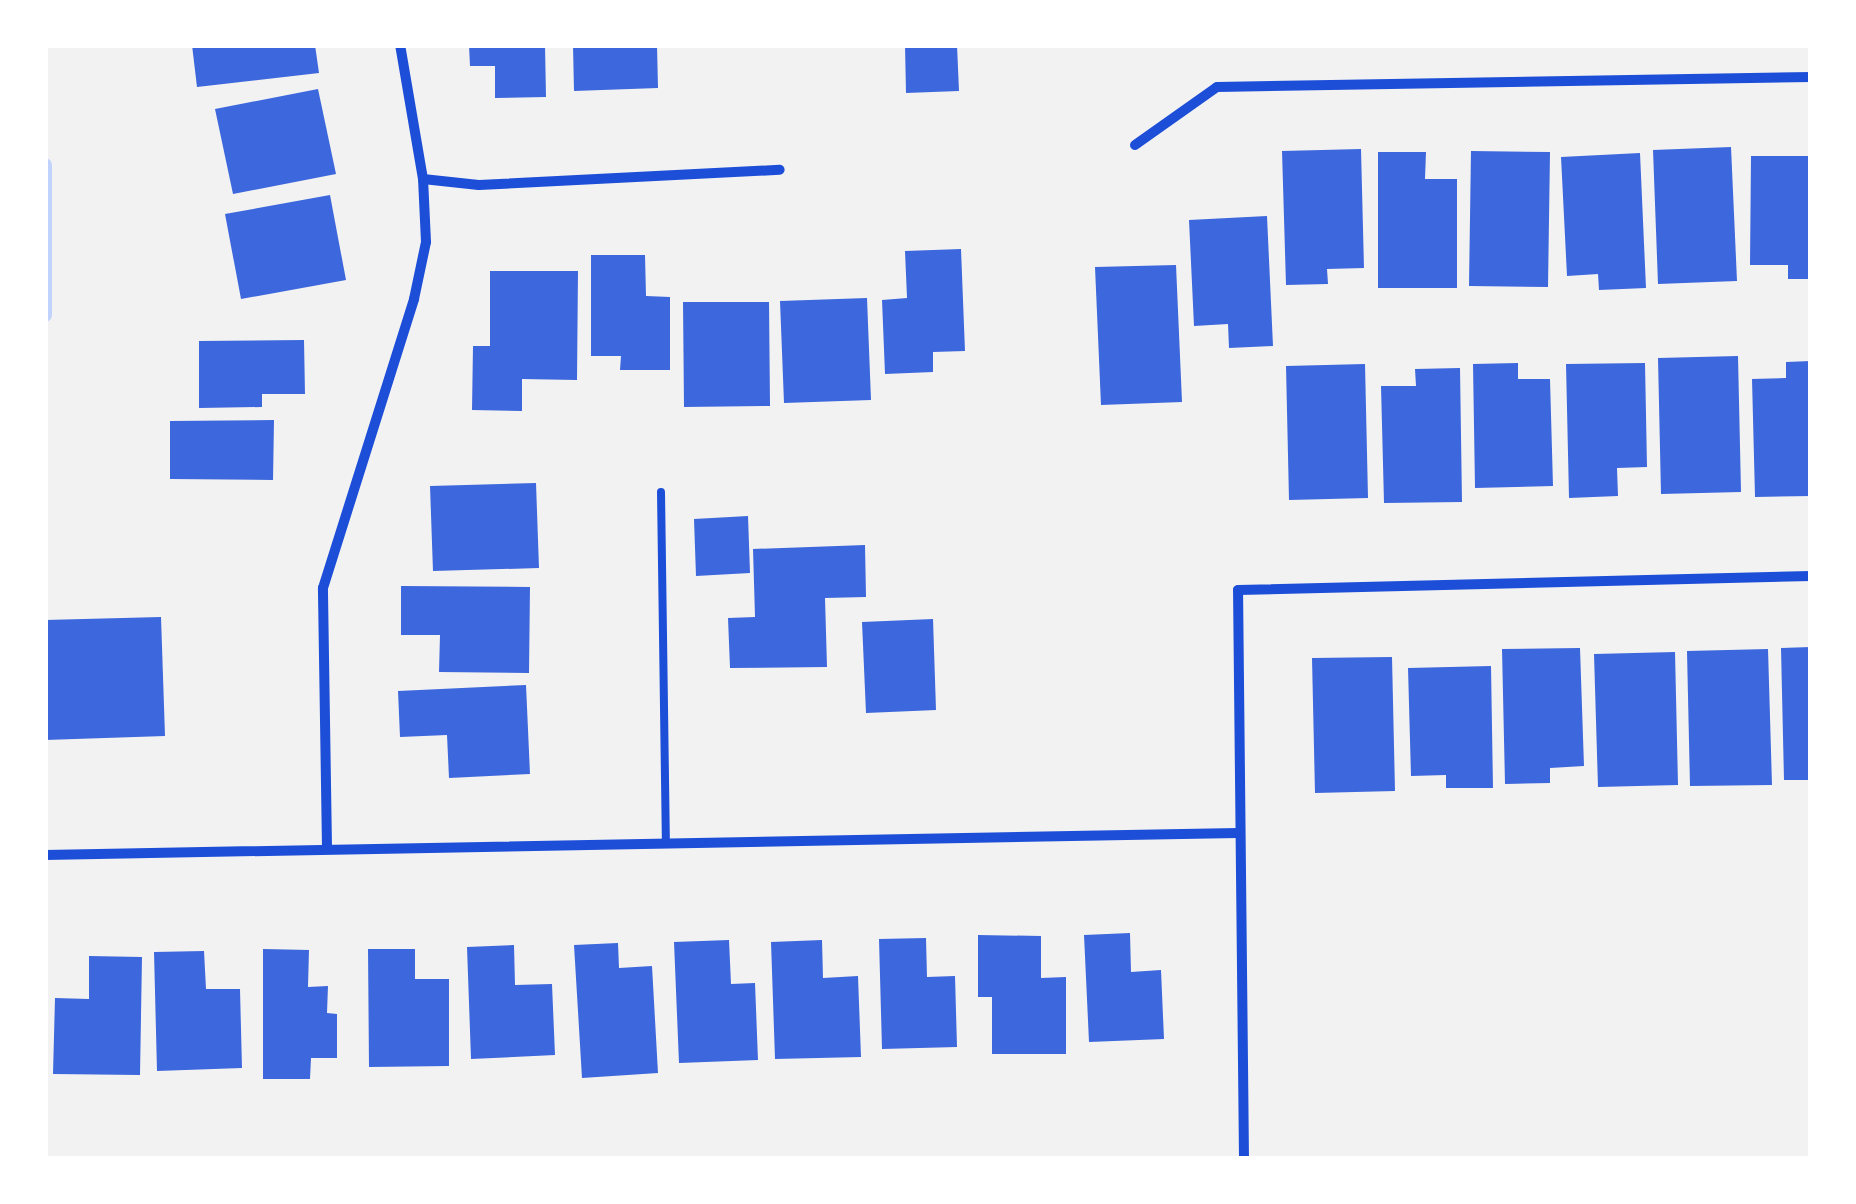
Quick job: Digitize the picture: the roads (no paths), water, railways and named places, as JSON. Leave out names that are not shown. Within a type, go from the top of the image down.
[{"type":"street","points":[[327,848],[322,588],[414,299],[426,242],[423,180],[400,45]]},
{"type":"street","points":[[1135,144],[1217,87],[1811,77]]},
{"type":"street","points":[[423,180],[479,185],[780,170]]},
{"type":"street","points":[[1244,1159],[1238,590],[1811,576]]},
{"type":"street","points":[[45,855],[1238,833]]},
{"type":"lane","points":[[661,492],[666,842]]},
{"type":"waterway","points":[[45,165],[45,315]]}]
